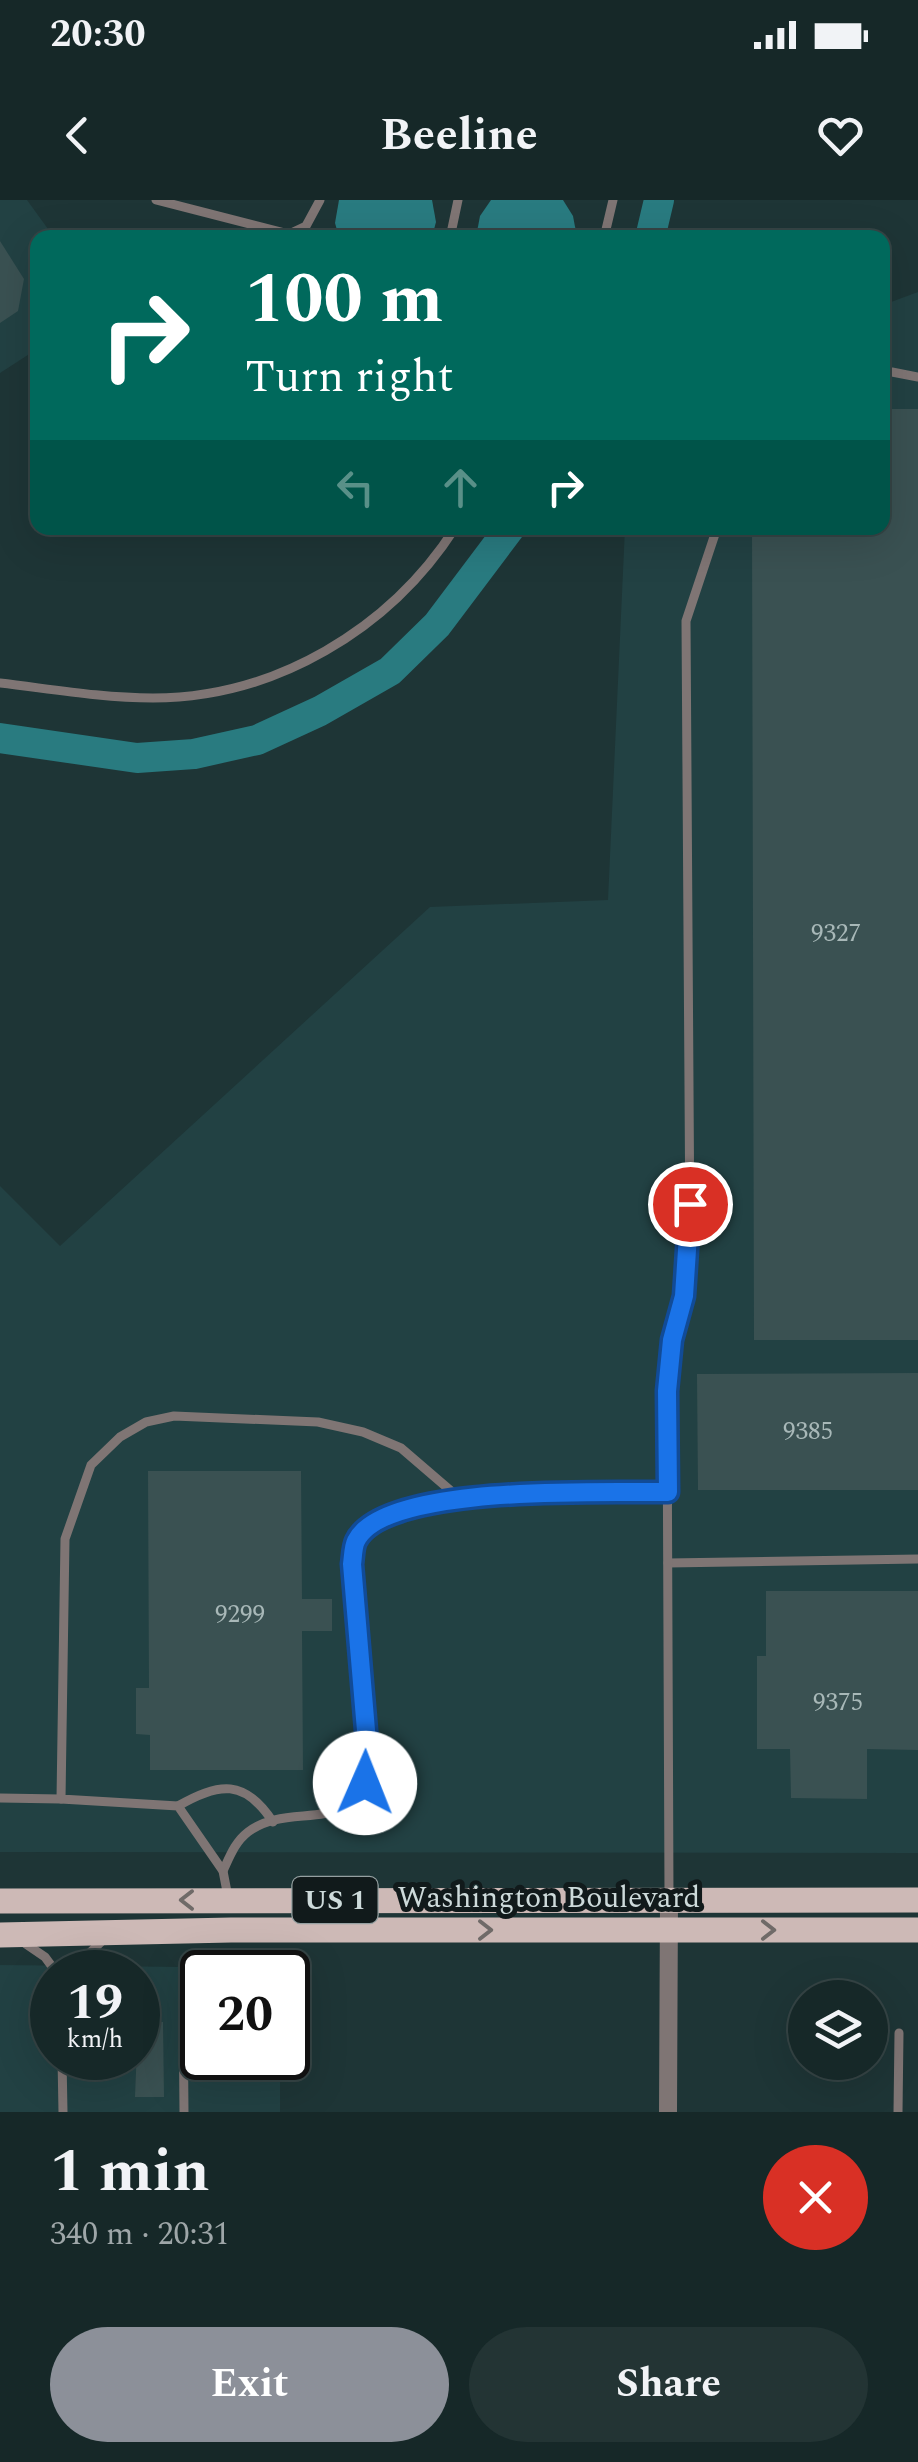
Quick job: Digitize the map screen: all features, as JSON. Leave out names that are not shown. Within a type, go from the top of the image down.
[{"type":"main road","name":"Washington Boulevard","points":[[0,1901],[918,1900]]},
{"type":"main road","name":"Washington Boulevard","points":[[3,1935],[918,1930]]},
{"type":"street","points":[[668,2112],[669,1899]]},
{"type":"lane","points":[[156,200],[273,230]]},
{"type":"lane","points":[[298,230],[306,226],[320,200]]},
{"type":"lane","points":[[452,230],[458,200]]},
{"type":"lane","points":[[606,230],[613,200]]},
{"type":"lane","points":[[890,373],[918,376]]},
{"type":"lane","points":[[0,682],[157,698],[230,689],[265,679],[344,641],[376,618],[412,585],[450,535]]},
{"type":"lane","points":[[669,1899],[667,1391],[690,1242],[686,621],[716,535]]},
{"type":"lane","points":[[60,1800],[65,1540],[90,1465],[120,1437],[146,1422],[174,1416],[318,1422],[363,1432],[400,1448],[458,1497]]},
{"type":"lane","points":[[223,1870],[236,1843],[250,1830],[339,1810],[355,1799],[365,1783],[369,1766],[352,1564],[355,1542],[370,1526],[394,1513],[458,1497],[668,1492]]},
{"type":"lane","points":[[668,1563],[918,1560]]},
{"type":"lane","points":[[0,1798],[178,1806],[207,1789],[243,1790],[253,1795],[273,1822]]},
{"type":"lane","points":[[178,1806],[223,1870],[228,1900]]},
{"type":"lane","points":[[88,1950],[117,1932]]},
{"type":"lane","points":[[3,1935],[37,1950]]},
{"type":"lane","points":[[898,2112],[899,2032]]},
{"type":"lane","points":[[62,2080],[63,2112]]},
{"type":"lane","points":[[184,2080],[184,2112]]},
{"type":"shaded area","points":[[0,200],[27,200],[48,229],[30,230],[30,354],[0,373]]},
{"type":"shaded area","points":[[918,292],[918,1853],[0,1852],[0,1186],[60,1246],[430,907],[608,900],[625,535],[890,535],[890,302]]},
{"type":"shaded area","points":[[0,1965],[30,1965],[30,2080],[160,2080],[160,1967],[180,1967],[180,2080],[280,2080],[280,2112],[0,2112]]},
{"type":"water","points":[[339,200],[432,200],[436,222],[434,230],[337,230]]},
{"type":"water","points":[[491,200],[563,200],[576,230],[477,230],[480,216]]},
{"type":"building","points":[[0,241],[24,279],[18,311],[0,323]]},
{"type":"building","points":[[890,409],[918,409],[918,1340],[754,1340],[752,535],[890,535]]},
{"type":"building","points":[[918,1373],[918,1490],[698,1490],[697,1374]]},
{"type":"building","points":[[148,1471],[301,1471],[302,1599],[332,1599],[332,1631],[302,1631],[303,1770],[150,1770],[150,1735],[136,1734],[136,1688],[149,1688]]},
{"type":"building","points":[[766,1591],[918,1591],[918,1750],[867,1749],[867,1799],[791,1798],[790,1749],[757,1749],[757,1656],[766,1656]]},
{"type":"building","points":[[163,2022],[164,2097],[135,2097],[136,2080],[160,2080]]},
{"type":"waterway","points":[[652,230],[659,200]]},
{"type":"waterway","points":[[0,738],[137,758],[194,754],[257,740],[320,711],[390,671],[437,625],[505,535]]},
{"type":"route","points":[[365,1783],[369,1766],[352,1564],[355,1542],[370,1526],[394,1513],[458,1497],[668,1492],[667,1391],[672,1340],[684,1296],[690,1204]]}]
